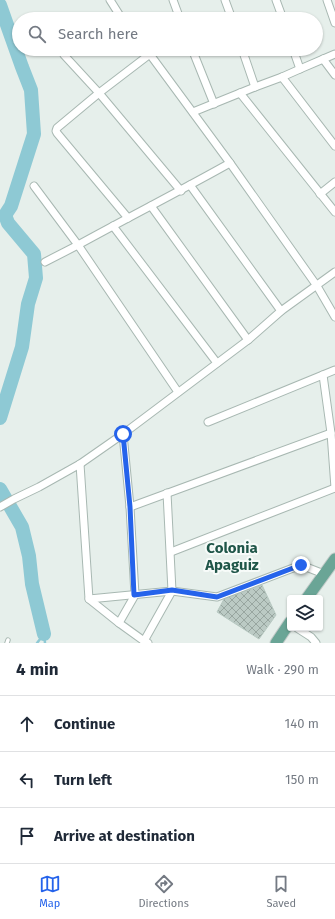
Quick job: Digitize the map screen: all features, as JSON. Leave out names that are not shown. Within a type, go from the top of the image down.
[{"type":"main road","points":[[309,595],[335,559]]},
{"type":"main road","points":[[276,643],[287,627]]},
{"type":"street","points":[[110,0],[118,12]]},
{"type":"street","points":[[173,0],[177,12]]},
{"type":"street","points":[[225,0],[229,12]]},
{"type":"street","points":[[276,0],[280,12]]},
{"type":"street","points":[[327,0],[335,23]]},
{"type":"street","points":[[193,112],[255,87],[282,78],[335,54]]},
{"type":"street","points":[[65,56],[99,93],[181,191]]},
{"type":"street","points":[[128,218],[56,130],[143,56]]},
{"type":"street","points":[[151,56],[230,163],[316,286],[335,317]]},
{"type":"street","points":[[195,56],[214,104]]},
{"type":"street","points":[[244,56],[255,87]]},
{"type":"street","points":[[295,56],[300,69]]},
{"type":"street","points":[[323,59],[335,75]]},
{"type":"street","points":[[282,78],[335,146]]},
{"type":"street","points":[[240,93],[335,212]]},
{"type":"street","points":[[46,262],[181,191],[230,163]]},
{"type":"street","points":[[320,194],[335,182]]},
{"type":"street","points":[[190,185],[281,311]]},
{"type":"street","points":[[34,186],[78,245],[178,392]]},
{"type":"street","points":[[151,206],[248,340]]},
{"type":"street","points":[[114,226],[217,363]]},
{"type":"street","points":[[0,507],[80,464],[123,434],[248,340],[281,311],[335,272]]},
{"type":"street","points":[[208,422],[335,370]]},
{"type":"street","points":[[171,552],[335,488],[331,433],[324,374]]},
{"type":"street","points":[[130,507],[331,433]]},
{"type":"street","points":[[119,623],[134,595],[130,507],[123,434]]},
{"type":"street","points":[[80,464],[89,599],[146,642],[172,590],[167,493]]},
{"type":"street","points":[[89,599],[172,590],[217,597],[301,565],[324,574]]},
{"type":"street","points":[[302,631],[311,637],[316,643]]},
{"type":"building","points":[[262,585],[276,615],[259,639],[217,612],[224,599]]},
{"type":"waterway","points":[[0,5],[12,39]]},
{"type":"waterway","points":[[0,418],[22,347],[28,304],[36,278],[34,254],[8,223],[5,215],[11,206],[34,134],[31,90],[18,56]]},
{"type":"waterway","points":[[0,489],[22,527],[29,556],[32,584],[44,634]]},
{"type":"waterway","points":[[44,634],[45,643]]},
{"type":"waterway","points":[[37,643],[44,634]]},
{"type":"district","name":"Colonia Apaguiz","points":[[232,556]]},
{"type":"route","points":[[123,434],[130,507],[134,595],[172,590],[217,597],[301,565]]}]
